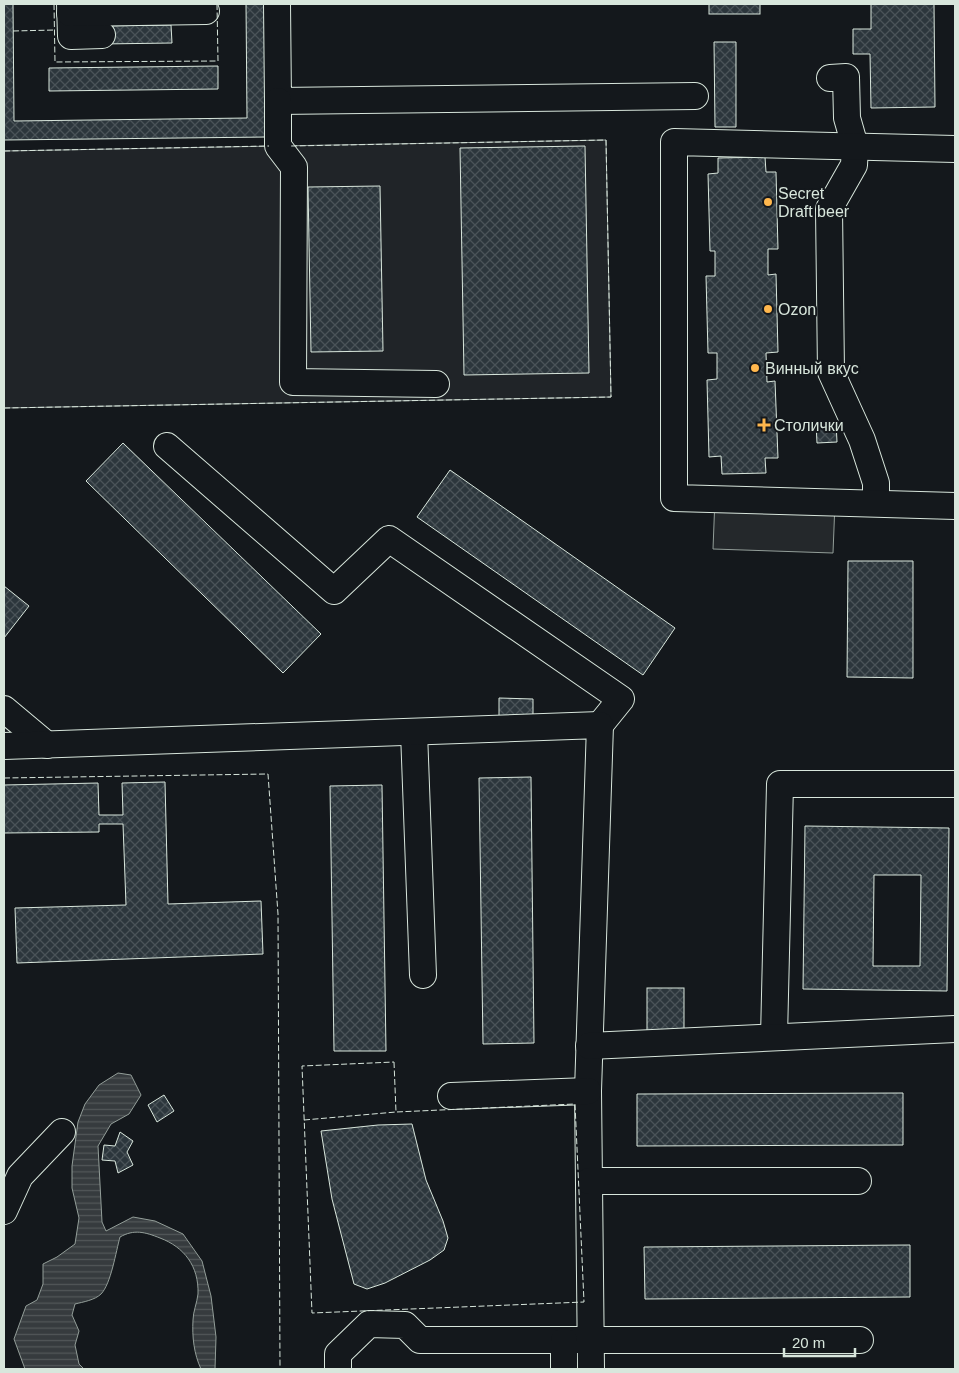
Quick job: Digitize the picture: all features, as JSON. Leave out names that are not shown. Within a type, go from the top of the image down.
[{"type":"lane","points":[[277,4],[278,146],[294,167],[293,382],[436,384]]},
{"type":"lane","points":[[102,35],[70,36],[70,8],[206,11]]},
{"type":"lane","points":[[830,78],[846,77],[847,118],[856,146],[854,165],[829,209],[831,372],[862,440],[876,483],[876,503]]},
{"type":"lane","points":[[278,101],[695,96]]},
{"type":"lane","points":[[955,149],[674,142],[674,498],[955,506]]},
{"type":"lane","points":[[167,446],[334,591],[388,540],[621,700],[600,725],[588,1091],[591,1369]]},
{"type":"lane","points":[[4,709],[47,745]]},
{"type":"lane","points":[[4,746],[600,725]]},
{"type":"lane","points":[[414,732],[423,975]]},
{"type":"lane","points":[[774,1037],[780,784],[955,784]]},
{"type":"lane","points":[[589,1046],[955,1029]]},
{"type":"lane","points":[[452,1096],[588,1091]]},
{"type":"lane","points":[[4,1211],[20,1176],[62,1132]]},
{"type":"lane","points":[[589,1181],[858,1181]]},
{"type":"lane","points":[[338,1369],[338,1354],[368,1324],[405,1324],[420,1340],[860,1340]]},
{"type":"lane","points":[[564,1341],[564,1369]]},
{"type":"shaded area","points":[[606,140],[611,397],[4,408],[4,151]]},
{"type":"shaded area","points":[[715,498],[835,503],[833,553],[713,549]]},
{"type":"shaded area","points":[[118,1073],[131,1075],[141,1095],[129,1114],[111,1124],[98,1146],[102,1222],[106,1231],[133,1217],[155,1221],[183,1234],[202,1261],[211,1296],[216,1337],[215,1369],[201,1369],[195,1351],[193,1320],[198,1284],[193,1266],[183,1252],[169,1242],[144,1233],[135,1232],[120,1237],[105,1289],[96,1298],[75,1304],[72,1315],[79,1331],[75,1345],[79,1364],[84,1369],[25,1369],[14,1339],[26,1306],[37,1300],[43,1284],[43,1264],[75,1244],[79,1218],[72,1188],[72,1166],[78,1122],[85,1104],[99,1085]]},
{"type":"building","points":[[4,4],[13,4],[14,121],[247,118],[246,4],[267,4],[268,137],[4,140]]},
{"type":"building","points":[[709,4],[760,4],[760,14],[709,14]]},
{"type":"building","points":[[871,4],[934,4],[935,107],[871,108],[870,54],[853,54],[853,29],[871,29]]},
{"type":"building","points":[[171,25],[172,43],[102,44],[102,26]]},
{"type":"building","points":[[714,42],[736,42],[736,127],[715,127]]},
{"type":"building","points":[[218,66],[218,89],[49,91],[49,68]]},
{"type":"building","points":[[585,146],[589,373],[464,375],[460,148]]},
{"type":"building","points":[[765,157],[766,172],[776,172],[778,249],[768,249],[768,275],[776,274],[778,352],[766,353],[767,382],[775,381],[778,458],[765,458],[766,473],[722,474],[721,456],[709,457],[707,380],[717,379],[717,353],[708,353],[706,276],[715,276],[715,251],[710,251],[708,174],[718,173],[718,158]]},
{"type":"building","points":[[380,186],[383,351],[311,352],[308,187]]},
{"type":"building","points":[[836,422],[837,442],[817,443],[816,423]]},
{"type":"building","points":[[123,443],[321,634],[283,673],[86,481]]},
{"type":"building","points":[[450,470],[675,628],[643,675],[417,517]]},
{"type":"building","points":[[848,561],[913,561],[913,678],[847,677]]},
{"type":"building","points":[[4,586],[29,606],[4,638]]},
{"type":"building","points":[[499,698],[533,699],[533,720],[499,720]]},
{"type":"building","points":[[531,777],[534,1043],[483,1044],[479,778]]},
{"type":"building","points":[[165,782],[168,904],[261,901],[263,954],[17,963],[15,908],[126,905],[123,824],[99,824],[99,832],[4,833],[4,785],[98,783],[99,815],[123,815],[122,783]]},
{"type":"building","points":[[382,785],[386,1051],[334,1051],[330,786]]},
{"type":"building","points":[[805,826],[949,828],[947,991],[803,989]],"holes":[[[874,875],[921,875],[920,966],[873,966]]]},
{"type":"building","points":[[647,988],[684,988],[684,1033],[647,1033]]},
{"type":"building","points":[[903,1093],[903,1145],[637,1146],[637,1094]]},
{"type":"building","points":[[164,1095],[174,1111],[157,1122],[148,1105]]},
{"type":"building","points":[[412,1124],[426,1180],[448,1238],[444,1250],[430,1260],[385,1283],[367,1289],[354,1284],[332,1199],[321,1131],[378,1125]]},
{"type":"building","points":[[120,1132],[133,1141],[127,1152],[133,1165],[118,1173],[115,1161],[102,1160],[104,1145],[115,1146]]},
{"type":"building","points":[[910,1245],[910,1297],[645,1299],[644,1247]]},
{"type":"fence","points":[[54,4],[55,62],[218,61],[217,4]]},
{"type":"fence","points":[[13,31],[55,30]]},
{"type":"fence","points":[[4,408],[611,397],[606,140],[291,146]]},
{"type":"fence","points":[[4,151],[269,146]]},
{"type":"fence","points":[[4,778],[268,774],[278,914],[280,1369]]},
{"type":"fence","points":[[394,1062],[396,1112],[575,1104],[584,1302],[312,1313],[302,1066],[394,1062]]},
{"type":"fence","points":[[304,1120],[396,1112]]},
{"type":"place","name":"Secret Draft beer","points":[[768,202]]},
{"type":"place","name":"Ozon","points":[[768,309]]},
{"type":"place","name":"Винный вкус","points":[[755,368]]},
{"type":"place","name":"Столички","points":[[764,425]]}]
